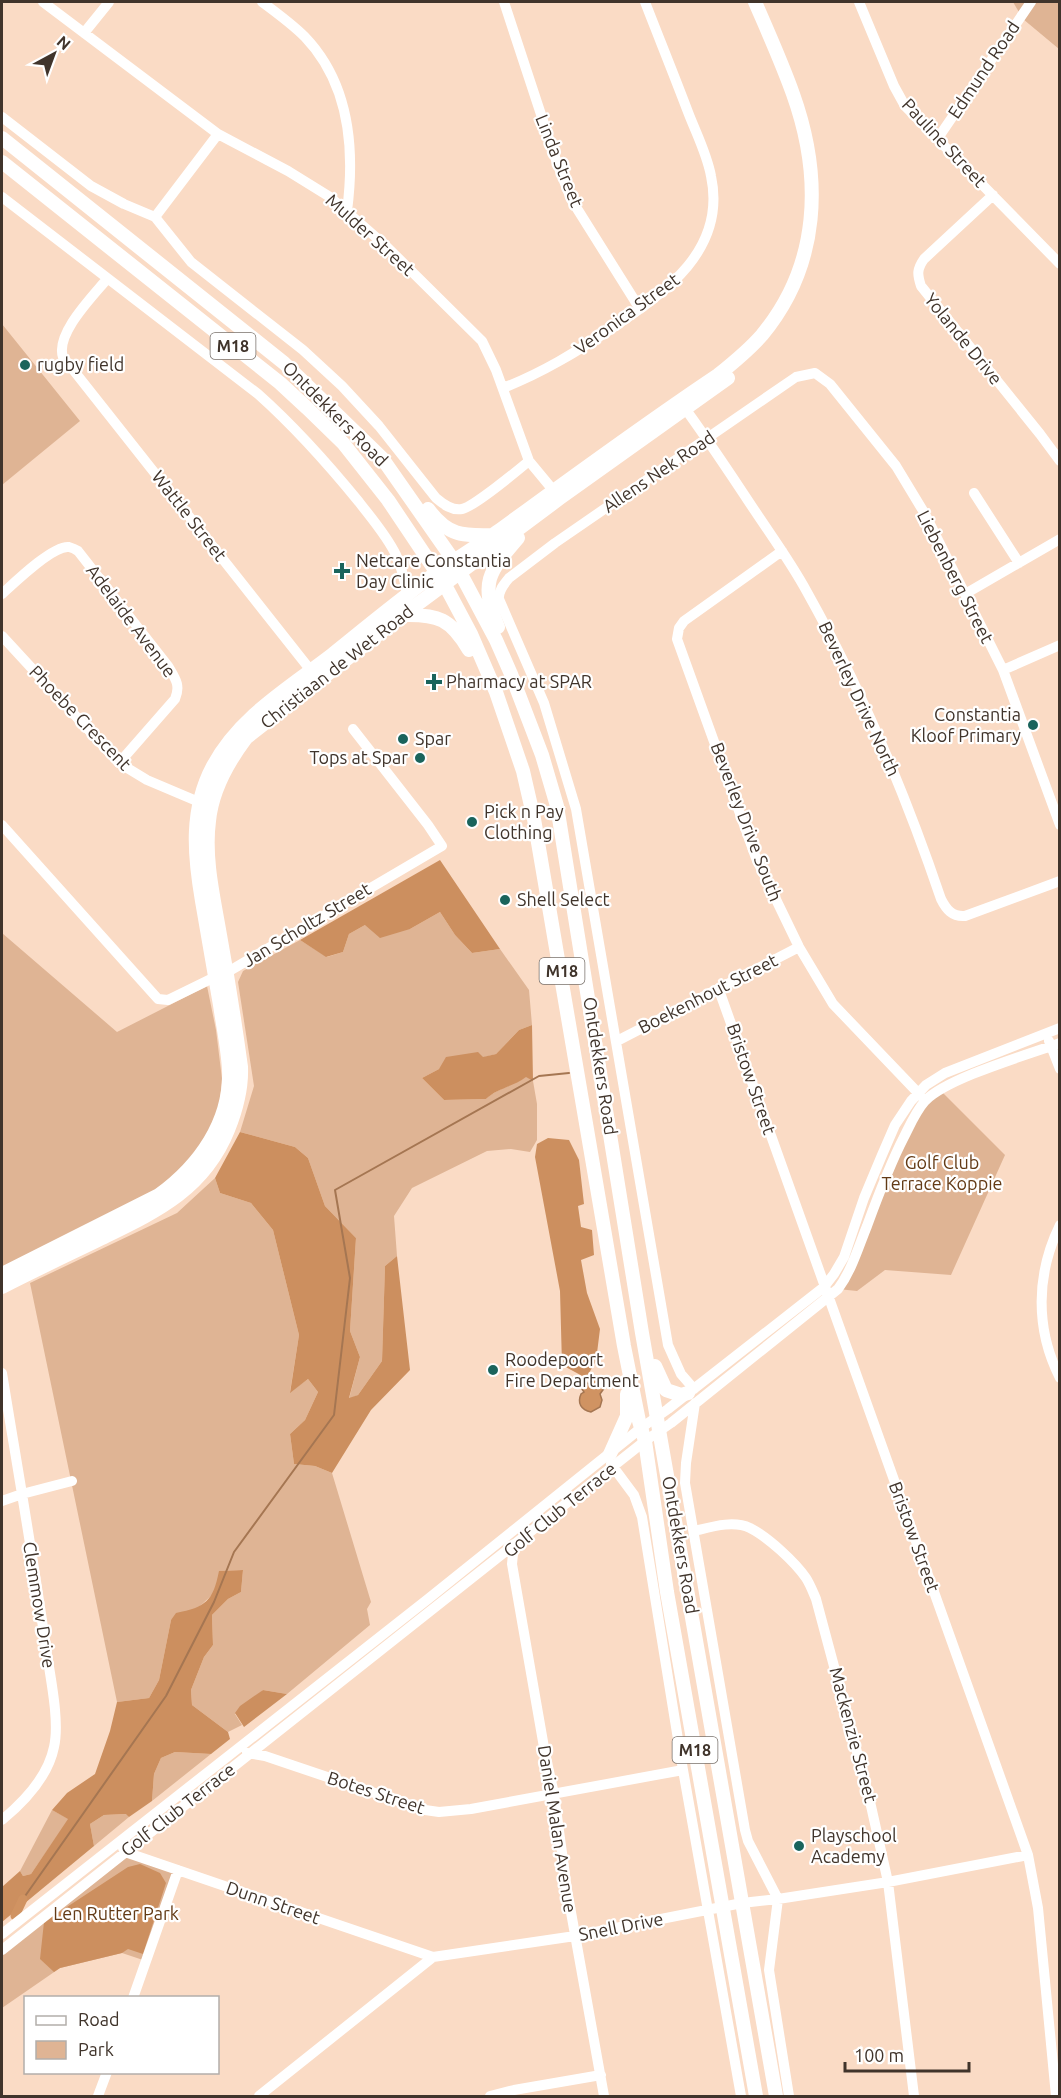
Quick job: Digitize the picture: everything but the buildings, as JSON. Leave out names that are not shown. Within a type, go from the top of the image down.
[{"type":"main road","name":"Christiaan de Wet Road","points":[[2,1274],[159,1196],[177,1182],[202,1154],[217,1129],[226,1098],[229,1072],[207,842],[209,819],[223,774],[246,738],[407,595],[437,572],[557,494],[682,405],[742,355],[762,335],[784,304],[799,272],[806,250],[811,219],[812,171],[794,95],[755,2]]},
{"type":"main road","name":"Ontdekkers Road","points":[[2,138],[284,363],[382,458],[462,573],[511,674],[542,755],[557,806],[642,1333],[776,2097]]},
{"type":"main road","name":"Ontdekkers Road","points":[[2,162],[280,383],[343,443],[388,500],[445,585],[471,634],[496,692],[523,771],[542,858],[624,1346],[643,1435],[667,1592],[756,2097]]},
{"type":"main road","points":[[382,458],[407,481],[433,516],[446,529],[463,535],[494,535]]},
{"type":"main road","name":"Christiaan de Wet Road","points":[[2,1287],[163,1207],[192,1185],[211,1162],[224,1141],[234,1116],[241,1079],[239,1047],[195,857],[195,832],[199,802],[211,770],[231,738],[259,709],[315,676],[462,573],[535,518],[557,494]]},
{"type":"main road","points":[[535,518],[497,563],[487,591],[492,613],[532,712],[542,755]]},
{"type":"main road","points":[[403,615],[430,617],[454,627],[496,692]]},
{"type":"main road","points":[[642,1333],[663,1386],[669,1392],[692,1395]]},
{"type":"main road","points":[[610,1460],[627,1416],[624,1346]]},
{"type":"street","name":"Mulder Street","points":[[43,2],[218,134],[302,179],[347,211],[387,247],[482,341],[503,388],[529,461],[557,494]]},
{"type":"street","points":[[84,33],[109,2]]},
{"type":"street","points":[[262,2],[310,42],[323,59],[336,83],[347,122],[350,170],[347,211]]},
{"type":"street","name":"Linda Street","points":[[504,2],[571,199],[640,309]]},
{"type":"street","name":"Veronica Street","points":[[503,388],[534,376],[560,362],[640,309],[682,275],[697,255],[709,226],[713,193],[711,176],[645,2]]},
{"type":"street","name":"Pauline Street","points":[[859,2],[899,96],[913,114],[1059,264]]},
{"type":"street","name":"Edmund Road","points":[[938,138],[1030,2]]},
{"type":"street","name":"Ontdekkers Road","points":[[2,117],[91,186],[155,218],[191,262],[303,350],[342,386],[379,426],[436,498],[445,506],[455,509],[470,507],[529,461]]},
{"type":"street","points":[[155,218],[218,134]]},
{"type":"street","name":"Yolande Drive","points":[[993,195],[929,254],[919,267],[917,275],[921,286],[1059,461]]},
{"type":"street","points":[[2,197],[264,400],[331,467],[372,519],[392,548],[405,582],[407,595]]},
{"type":"street","name":"Wattle Street","points":[[107,279],[66,332],[61,352],[70,369],[315,676]]},
{"type":"street","name":"Liebenberg Street","points":[[796,377],[815,374],[830,384],[896,466],[925,514],[1003,670],[1059,825]]},
{"type":"street","name":"Allens Nek Road","points":[[523,567],[796,377]]},
{"type":"street","name":"Beverley Drive North","points":[[682,405],[782,551],[806,590],[858,688],[894,770],[941,899],[947,909],[957,916],[965,916],[1059,881]]},
{"type":"street","points":[[974,493],[1019,563]]},
{"type":"street","points":[[965,594],[1059,539]]},
{"type":"street","name":"Adelaide Avenue","points":[[2,594],[39,562],[60,549],[73,548],[168,666],[178,683],[179,691],[175,699],[119,763]]},
{"type":"street","name":"Beverley Drive South","points":[[782,551],[684,621],[679,628],[677,639],[756,858],[799,947],[833,1004],[922,1097]]},
{"type":"street","name":"Ontdekkers Road","points":[[523,567],[503,585],[498,595],[544,703],[576,809],[668,1345],[672,1359],[692,1395],[686,1483],[748,1841],[778,1899]]},
{"type":"street","name":"Phoebe Crescent","points":[[2,636],[119,763],[132,772],[199,802]]},
{"type":"street","points":[[1003,670],[1059,645]]},
{"type":"street","name":"Jan Scholtz Street","points":[[2,825],[158,999],[164,1001],[221,975],[442,846],[353,729]]},
{"type":"street","name":"Boekenhout Street","points":[[617,1041],[799,947]]},
{"type":"street","name":"Bristow Street","points":[[719,990],[1028,1855],[1038,1908],[1056,2097]]},
{"type":"street","name":"Golf Club Terrace","points":[[2,1950],[125,1852],[244,1750],[509,1534],[658,1424],[826,1292],[838,1289],[848,1275],[899,1147],[922,1097],[934,1079],[1059,1028]]},
{"type":"street","points":[[1046,1034],[1055,1044],[1059,1069]]},
{"type":"street","name":"Golf Club Terrace","points":[[922,1097],[1055,1044]]},
{"type":"street","points":[[1059,1225],[1045,1263],[1041,1307],[1049,1355],[1059,1378]]},
{"type":"street","name":"Clemmow Drive","points":[[2,1374],[53,1699],[55,1739],[49,1763],[42,1777],[14,1810],[2,1820]]},
{"type":"street","name":"Ontdekkers Road","points":[[610,1460],[634,1495],[642,1517],[683,1770],[741,2097]]},
{"type":"street","name":"Golf Club Terrace","points":[[2,1934],[118,1842],[511,1553],[610,1460]]},
{"type":"street","points":[[2,1501],[72,1481]]},
{"type":"street","name":"Mackenzie Street","points":[[694,1531],[724,1526],[749,1528],[777,1548],[807,1579],[821,1615],[869,1797],[888,1882],[914,2097]]},
{"type":"street","name":"Daniel Malan Avenue","points":[[509,1534],[545,1753],[554,1794],[567,1890],[604,2097]]},
{"type":"street","name":"Daniel Malan Avenue","points":[[500,1542],[511,1553]]},
{"type":"street","name":"Botes Street","points":[[244,1750],[425,1810],[439,1812],[459,1811],[683,1770]]},
{"type":"street","points":[[118,1842],[125,1852]]},
{"type":"street","name":"Dunn Street","points":[[125,1852],[433,1957]]},
{"type":"street","name":"Snell Drive","points":[[433,1957],[575,1936],[742,1903],[888,1882],[1028,1855]]},
{"type":"street","points":[[134,1996],[178,1870]]},
{"type":"street","points":[[778,1899],[769,1970],[789,2097]]},
{"type":"street","points":[[259,2097],[433,1957]]},
{"type":"street","points":[[98,2097],[107,2074]]},
{"type":"street","points":[[490,2097],[508,2091],[601,2075]]},
{"type":"green space","points":[[1013,2],[1059,2],[1059,49],[1023,19]]},
{"type":"green space","name":"rugby field","points":[[2,324],[80,421],[2,485]]},
{"type":"green space","points":[[440,860],[500,949],[472,953],[455,935],[440,912],[410,929],[380,938],[365,925],[349,934],[343,952],[326,957],[300,940]]},
{"type":"green space","points":[[440,912],[455,935],[472,953],[500,949],[529,990],[532,1025],[519,1030],[496,1054],[439,1069],[422,1078],[444,1100],[486,1099],[526,1076],[533,1081],[537,1104],[537,1140],[530,1152],[511,1149],[487,1151],[412,1188],[394,1216],[397,1256],[385,1266],[382,1361],[358,1395],[349,1399],[360,1357],[350,1331],[356,1238],[325,1206],[308,1158],[295,1147],[240,1132],[254,1086],[238,982],[243,971],[300,940],[327,957],[343,952],[349,934],[365,925],[410,929]]},
{"type":"green space","points":[[2,933],[117,1032],[207,986],[216,1030],[222,1079],[219,1110],[208,1139],[184,1170],[138,1204],[2,1267]]},
{"type":"green space","points":[[532,1025],[533,1081],[526,1077],[486,1099],[444,1100],[422,1078],[439,1069],[446,1057],[478,1052],[483,1057],[496,1054],[519,1030]]},
{"type":"green space","name":"Golf Club Terrace Koppie","points":[[940,1090],[1005,1155],[951,1275],[885,1270],[857,1291],[838,1289],[913,1119]]},
{"type":"green space","points":[[240,1132],[295,1147],[308,1158],[325,1206],[356,1238],[350,1331],[360,1357],[349,1398],[358,1395],[382,1361],[385,1266],[397,1256],[410,1370],[371,1410],[332,1473],[315,1466],[294,1464],[290,1434],[305,1420],[318,1392],[308,1379],[290,1393],[299,1335],[273,1230],[251,1203],[220,1193],[215,1178]]},
{"type":"green space","points":[[548,1138],[569,1140],[579,1160],[584,1204],[578,1206],[581,1227],[592,1230],[594,1255],[581,1260],[587,1293],[600,1329],[596,1361],[586,1378],[562,1365],[560,1291],[535,1157],[537,1144]]},
{"type":"green space","points":[[215,1178],[220,1193],[251,1203],[273,1230],[299,1335],[290,1392],[308,1379],[318,1392],[305,1420],[290,1434],[294,1464],[315,1466],[332,1473],[371,1602],[367,1609],[370,1625],[287,1694],[263,1690],[235,1714],[242,1725],[228,1732],[192,1705],[191,1690],[204,1657],[213,1645],[212,1615],[228,1599],[241,1592],[243,1570],[220,1571],[215,1592],[198,1608],[171,1620],[159,1680],[149,1698],[117,1702],[30,1283],[177,1213]]},
{"type":"green space","points":[[243,1570],[241,1592],[228,1599],[212,1615],[213,1645],[204,1657],[191,1690],[192,1705],[228,1732],[230,1739],[211,1754],[175,1752],[161,1758],[154,1774],[152,1801],[129,1817],[126,1814],[104,1815],[90,1824],[94,1846],[2,1922],[2,1887],[20,1871],[23,1876],[31,1874],[68,1819],[52,1810],[67,1793],[95,1774],[117,1702],[149,1698],[159,1680],[171,1620],[176,1613],[195,1608],[207,1601],[214,1589],[219,1571]]},
{"type":"green space","points":[[263,1690],[287,1694],[244,1727],[235,1713],[240,1706]]},
{"type":"green space","points":[[175,1752],[211,1754],[152,1801],[154,1774],[161,1758]]},
{"type":"green space","points":[[52,1810],[69,1819],[31,1874],[23,1876],[20,1871]]},
{"type":"green space","points":[[127,1814],[129,1817],[94,1846],[90,1824],[104,1815]]},
{"type":"green space","name":"Len Rutter Park","points":[[128,1856],[174,1871],[143,1960],[122,1953],[60,1968],[2,2008],[2,1955]]},
{"type":"green space","name":"Len Rutter Park","points":[[140,1864],[160,1873],[166,1883],[143,1954],[128,1949],[122,1953],[60,1968],[54,1972],[40,1959],[44,1922],[128,1867]]},
{"type":"shaded area","points":[[594,1379],[601,1381],[605,1387],[600,1394],[602,1400],[600,1407],[591,1412],[582,1408],[579,1400],[584,1392],[583,1384],[590,1384]]},
{"type":"waterway","points":[[23,1899],[166,1696],[214,1602],[234,1552],[334,1415],[350,1278],[335,1190],[539,1076],[569,1073]]},
{"type":"waterway","points":[[15,1916],[23,1899]]},
{"type":"place","name":"rugby field","points":[[25,365]]},
{"type":"place","name":"Netcare Constantia Day Clinic","points":[[342,571]]},
{"type":"place","name":"Pharmacy at SPAR","points":[[434,682]]},
{"type":"place","name":"Constantia Kloof Primary","points":[[1033,725]]},
{"type":"place","name":"Spar","points":[[403,739]]},
{"type":"place","name":"Tops at Spar","points":[[420,758]]},
{"type":"place","name":"Pick n Pay Clothing","points":[[472,822]]},
{"type":"place","name":"Shell Select","points":[[505,900]]},
{"type":"place","name":"Roodepoort Fire Department","points":[[493,1370]]},
{"type":"place","name":"Playschool Academy","points":[[799,1846]]}]
